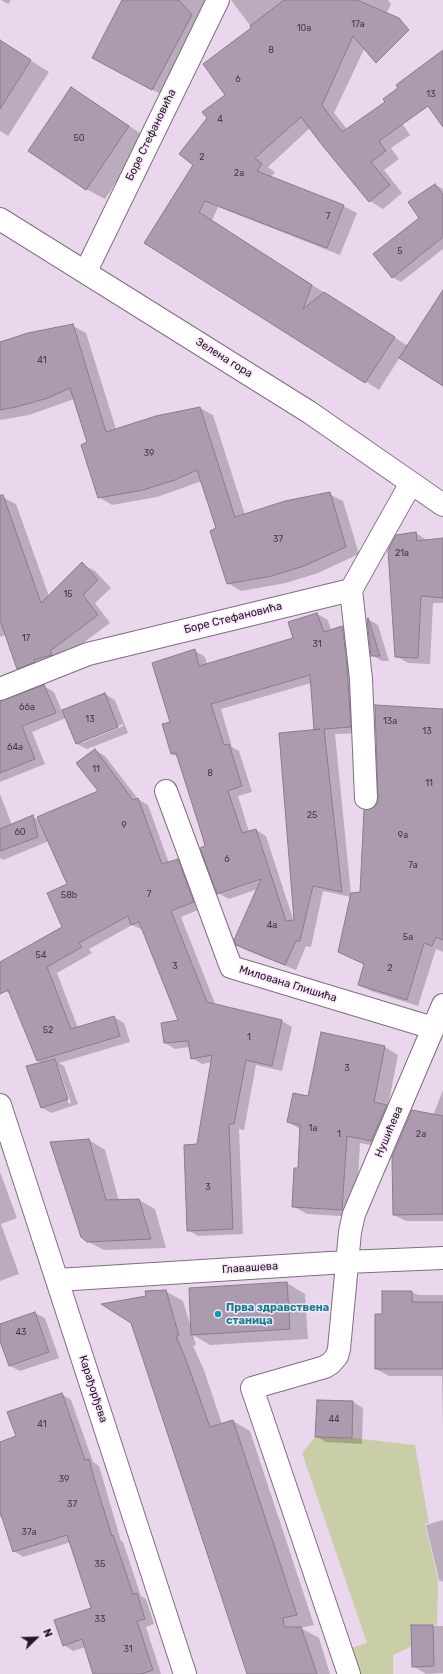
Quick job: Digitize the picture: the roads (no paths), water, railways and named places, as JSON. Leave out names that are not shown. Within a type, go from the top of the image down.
[{"type":"street","name":"Боре Стефановића","points":[[86,272],[218,0]]},
{"type":"street","name":"Зелена гора","points":[[0,219],[309,412],[443,505]]},
{"type":"street","points":[[366,798],[361,679],[351,590],[411,483]]},
{"type":"street","name":"Боре Стефановића","points":[[0,689],[88,654],[351,590]]},
{"type":"street","name":"Милована Глишића","points":[[166,791],[231,967],[433,1028]]},
{"type":"street","name":"Нушићева","points":[[349,1674],[252,1388],[325,1367],[331,1363],[336,1356],[339,1349],[346,1262],[354,1214],[443,1005]]},
{"type":"street","name":"Карађорђева","points":[[0,1105],[185,1674]]},
{"type":"street","name":"Главашева","points":[[57,1280],[346,1262],[443,1258]]},
{"type":"place","name":"Прва здравствена станица","points":[[218,1314]]}]
